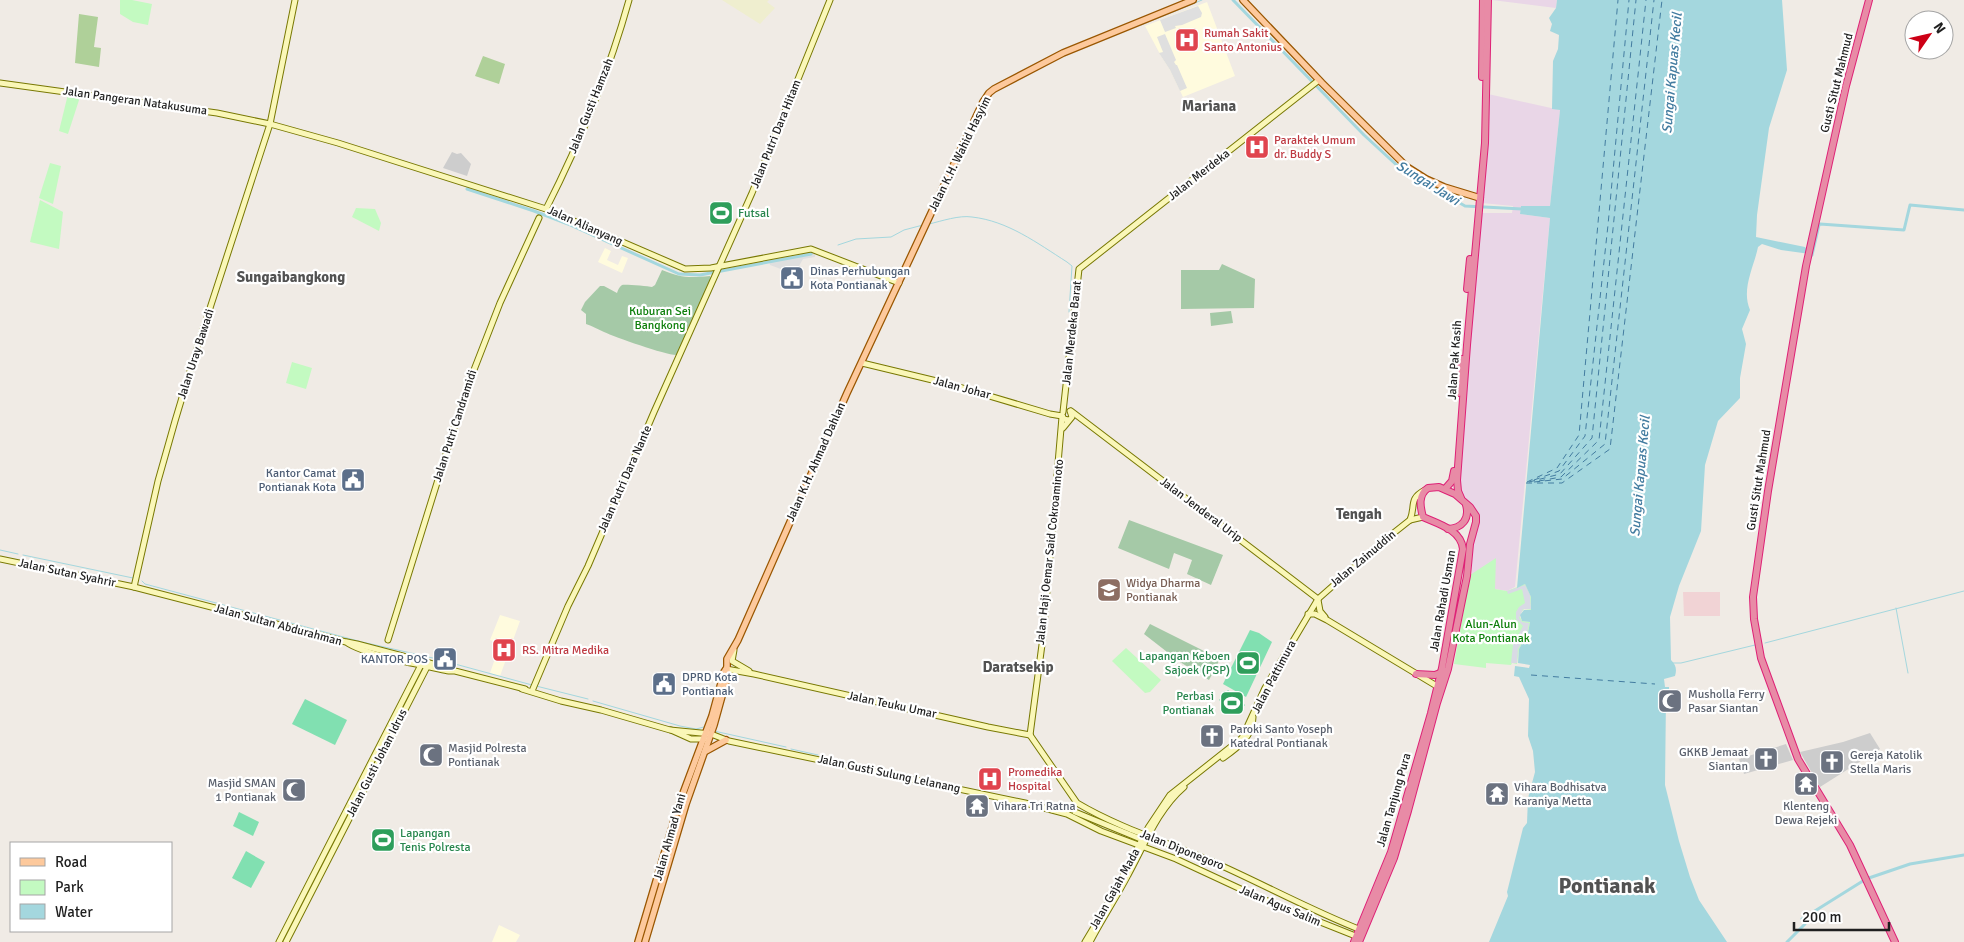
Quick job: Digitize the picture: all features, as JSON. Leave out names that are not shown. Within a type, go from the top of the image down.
[{"type":"highway","points":[[1478,201],[1484,98],[1482,77],[1483,0]]},
{"type":"highway","points":[[1478,201],[1482,183],[1486,133],[1488,0]]},
{"type":"highway","name":"Gusti Situt Mahmud","points":[[1869,0],[1846,86],[1808,260],[1776,444],[1753,592],[1753,611],[1758,649],[1798,759],[1850,845],[1895,942]]},
{"type":"highway","name":"Jalan Pak Kasih","points":[[1445,489],[1452,481],[1455,468],[1478,201]]},
{"type":"highway","name":"Jalan Pak Kasih","points":[[1467,545],[1476,518],[1458,491],[1457,480],[1472,262]]},
{"type":"highway","points":[[1448,528],[1458,527],[1465,520],[1468,514],[1464,501],[1445,489],[1431,486],[1424,490],[1420,502],[1423,517],[1448,528],[1467,545]]},
{"type":"highway","name":"Jalan Rahadi Usman","points":[[1444,660],[1467,545]]},
{"type":"highway","name":"Jalan Rahadi Usman","points":[[1448,669],[1467,576],[1467,545]]},
{"type":"highway","name":"Jalan Tanjung Pura","points":[[1439,687],[1440,673],[1444,660]]},
{"type":"highway","name":"Jalan Tanjung Pura","points":[[1359,936],[1393,846],[1431,712],[1439,687],[1448,669]]},
{"type":"highway","points":[[1416,674],[1435,675],[1440,673]]},
{"type":"main road","name":"Jalan K.H. Wahid Hasyim","points":[[898,283],[980,107],[989,93],[1063,53],[1193,0]]},
{"type":"main road","points":[[1243,0],[1318,81],[1407,167],[1426,179],[1478,201]]},
{"type":"main road","name":"Jalan K.H. Ahmad Dahlan","points":[[708,735],[727,678],[726,670],[729,654],[736,643],[898,283]]},
{"type":"main road","name":"Jalan Ahmad Yani","points":[[641,941],[683,790],[702,740],[708,735]]},
{"type":"main road","name":"Jalan Ahmad Yani","points":[[641,941],[705,752],[708,735]]},
{"type":"main road","points":[[705,752],[726,740]]},
{"type":"main road","points":[[668,841],[675,843]]},
{"type":"street","name":"Jalan Uray Bawadi","points":[[134,587],[158,481],[175,420],[270,124],[295,0]]},
{"type":"street","name":"Jalan Gusti Hamzah","points":[[546,209],[568,164],[598,91],[630,0]]},
{"type":"street","name":"Jalan Putri Dara Hitam","points":[[719,266],[752,194],[830,0]]},
{"type":"street","name":"Jalan Merdeka","points":[[1079,269],[1318,81]]},
{"type":"street","name":"Jalan Pangeran Natakusuma","points":[[0,83],[193,109],[270,124]]},
{"type":"street","name":"Jalan Alianyang","points":[[270,124],[356,148],[546,209],[685,269],[719,266],[811,248],[898,283]]},
{"type":"street","name":"Jalan Putri Candramidi","points":[[388,640],[465,393],[500,303],[539,218]]},
{"type":"street","name":"Jalan Putri Dara Nante","points":[[533,690],[568,606],[588,566],[719,266]]},
{"type":"street","name":"Jalan Merdeka Barat","points":[[1065,413],[1065,397],[1079,269]]},
{"type":"street","name":"Jalan Johar","points":[[862,363],[949,384],[1050,414],[1065,413]]},
{"type":"street","points":[[1065,413],[1070,419],[1084,420]]},
{"type":"street","points":[[1062,429],[1072,415],[1065,413]]},
{"type":"street","name":"Jalan Jenderal Urip","points":[[1065,413],[1084,420],[1318,599]]},
{"type":"street","name":"Jalan Haji Oemar Said Cokroaminoto","points":[[1030,734],[1044,630],[1065,413]]},
{"type":"street","points":[[1410,520],[1414,497],[1424,490]]},
{"type":"street","name":"Jalan Zainuddin","points":[[1318,599],[1358,562],[1410,520],[1423,517]]},
{"type":"street","name":"Jalan Sutan Syahrir","points":[[0,559],[134,587]]},
{"type":"street","name":"Jalan Sultan Abdurahman","points":[[134,587],[346,642],[365,650],[428,665]]},
{"type":"street","points":[[1318,599],[1320,611],[1327,620]]},
{"type":"street","name":"Jalan Pattimura","points":[[1144,841],[1169,803],[1178,793],[1243,742],[1253,722],[1252,717],[1265,688],[1318,599]]},
{"type":"street","points":[[1308,614],[1315,614],[1327,620],[1439,687]]},
{"type":"street","name":"Jalan Teuku Umar","points":[[736,643],[732,661],[754,674]]},
{"type":"street","name":"Jalan Gusti Johan Idrus","points":[[282,942],[328,860],[422,663]]},
{"type":"street","points":[[428,665],[495,680],[670,730],[708,735]]},
{"type":"street","name":"Jalan Gusti Johan Idrus","points":[[282,942],[322,857],[428,665]]},
{"type":"street","name":"Jalan Teuku Umar","points":[[726,670],[754,674],[988,727],[1030,734]]},
{"type":"street","points":[[523,689],[533,690],[586,707]]},
{"type":"street","points":[[670,730],[685,737],[702,740]]},
{"type":"street","name":"Jalan Diponegoro","points":[[1030,734],[1077,803],[1144,841],[1180,850],[1240,874],[1327,916],[1359,936]]},
{"type":"street","name":"Jalan Gusti Sulung Lelanang","points":[[708,735],[1067,814]]},
{"type":"street","points":[[1067,814],[1075,812],[1077,803]]},
{"type":"street","name":"Jalan Agus Salim","points":[[1075,812],[1144,841],[1260,898],[1323,924],[1359,936]]},
{"type":"street","name":"Jalan Agus Salim","points":[[1067,814],[1101,831],[1144,841]]},
{"type":"street","name":"Jalan Gajah Mada","points":[[1090,942],[1144,841]]},
{"type":"street","points":[[1176,858],[1180,850]]},
{"type":"street","points":[[322,857],[328,860]]},
{"type":"street","name":"Jalan Gajah Mada","points":[[1085,942],[1113,898]]},
{"type":"street","points":[[1323,924],[1327,916]]},
{"type":"shaded area","points":[[1492,0],[1557,0],[1556,8]]},
{"type":"shaded area","name":"Rumah Sakit Santo Antonius","points":[[1207,2],[1235,76],[1183,97],[1145,26]]},
{"type":"shaded area","points":[[1198,6],[1202,13],[1201,17],[1175,26],[1176,28],[1165,32],[1160,20]]},
{"type":"shaded area","points":[[1165,34],[1176,60],[1174,62],[1187,88],[1180,91],[1159,53],[1163,52],[1157,37]]},
{"type":"shaded area","points":[[1488,94],[1560,110],[1550,206],[1521,206],[1520,214],[1550,218],[1515,587],[1507,591],[1495,589],[1472,574],[1472,547],[1480,516],[1462,494],[1459,485],[1480,213],[1512,213],[1513,206],[1482,203]]},
{"type":"shaded area","points":[[452,152],[461,153],[471,164],[467,176],[443,168]]},
{"type":"shaded area","points":[[605,248],[611,251],[607,260],[618,265],[622,256],[628,258],[622,273],[598,262]]},
{"type":"shaded area","points":[[807,249],[815,253],[815,257],[803,259],[799,266],[793,268],[794,274],[770,265],[768,257]]},
{"type":"shaded area","points":[[1525,585],[1530,595],[1531,609],[1523,609],[1519,618],[1522,622],[1529,623],[1527,633],[1518,649],[1517,663],[1511,663],[1513,645],[1523,626],[1516,619],[1516,612],[1525,603],[1522,589],[1508,594],[1507,591]]},
{"type":"shaded area","points":[[1683,592],[1720,592],[1720,616],[1684,616]]},
{"type":"shaded area","name":"RS. Mitra Medika","points":[[500,615],[520,621],[500,676],[490,673],[500,644],[490,640]]},
{"type":"shaded area","name":"Gereja Katolik Stella Maris","points":[[1870,733],[1880,749],[1820,787],[1800,752],[1843,742]]},
{"type":"shaded area","name":"GKKB Jemaat Siantan","points":[[1786,744],[1793,760],[1744,774],[1739,759]]},
{"type":"shaded area","points":[[499,925],[520,935],[516,942],[492,942]]},
{"type":"green space","points":[[120,0],[152,4],[148,25],[133,22],[120,14]]},
{"type":"green space","points":[[722,0],[769,0],[767,2],[775,8],[760,24]]},
{"type":"green space","points":[[79,14],[98,17],[94,47],[101,48],[99,67],[75,63]]},
{"type":"green space","points":[[483,56],[505,64],[499,84],[475,76]]},
{"type":"green space","points":[[68,94],[80,97],[68,134],[59,131]]},
{"type":"green space","points":[[50,163],[61,166],[53,204],[39,198]]},
{"type":"green space","points":[[40,200],[63,212],[59,249],[30,242]]},
{"type":"green space","points":[[356,208],[375,209],[381,223],[379,231],[352,217]]},
{"type":"green space","points":[[1222,264],[1255,279],[1254,308],[1181,309],[1181,270],[1219,270]]},
{"type":"green space","name":"Kuburan Sei Bangkong","points":[[662,270],[680,276],[710,276],[711,278],[677,355],[641,346],[586,324],[586,314],[581,310],[585,302],[600,286],[604,286],[617,293],[622,285],[652,287],[655,285]]},
{"type":"green space","points":[[1231,311],[1233,323],[1211,326],[1210,313]]},
{"type":"green space","points":[[292,362],[312,368],[306,389],[286,383]]},
{"type":"green space","points":[[1129,520],[1223,555],[1211,585],[1187,574],[1192,560],[1174,553],[1169,569],[1118,548]]},
{"type":"green space","name":"Alun-Alun Kota Pontianak","points":[[1496,558],[1495,589],[1507,591],[1525,584],[1531,597],[1531,610],[1524,609],[1519,615],[1522,621],[1530,622],[1528,633],[1519,649],[1517,664],[1486,663],[1486,668],[1454,664],[1470,575]]},
{"type":"green space","points":[[1150,624],[1220,659],[1209,680],[1180,662],[1144,634]]},
{"type":"green space","name":"Lapangan Keboen Sajoek (PSP)","points":[[1250,630],[1259,633],[1272,642],[1246,697],[1223,684]]},
{"type":"green space","points":[[1126,648],[1161,680],[1150,692],[1145,693],[1112,661]]},
{"type":"green space","name":"Perbasi Pontianak","points":[[1228,690],[1245,705],[1237,715],[1219,700]]},
{"type":"green space","points":[[305,699],[347,720],[335,745],[292,724]]},
{"type":"green space","points":[[239,812],[259,822],[253,836],[233,826]]},
{"type":"green space","points":[[246,851],[265,862],[251,888],[232,878]]},
{"type":"water","name":"Sungai Kapuas Kecil","points":[[1557,0],[1782,0],[1787,70],[1769,128],[1757,215],[1756,237],[1805,247],[1810,254],[1781,250],[1762,244],[1758,247],[1749,278],[1747,294],[1750,310],[1742,329],[1746,344],[1740,378],[1740,398],[1718,421],[1705,465],[1701,531],[1679,586],[1670,617],[1671,660],[1676,667],[1676,674],[1664,679],[1665,687],[1669,687],[1669,696],[1666,697],[1665,785],[1679,841],[1699,900],[1727,942],[1489,942],[1508,896],[1507,892],[1523,828],[1527,823],[1528,798],[1535,772],[1533,751],[1528,736],[1529,699],[1519,677],[1514,676],[1515,666],[1529,668],[1530,665],[1518,663],[1519,649],[1528,633],[1530,622],[1522,621],[1520,615],[1524,610],[1531,610],[1531,597],[1525,584],[1517,588],[1550,218],[1520,214],[1521,206],[1550,206],[1560,110],[1552,109],[1553,61],[1558,49],[1559,35],[1550,31],[1552,24],[1549,18],[1556,8]]},
{"type":"waterway","points":[[1141,25],[1202,0]]},
{"type":"waterway","name":"Sungai Jawi","points":[[1233,0],[1364,135],[1402,170],[1465,206],[1522,209]]},
{"type":"waterway","points":[[467,189],[568,224],[679,274],[700,275],[811,254]]},
{"type":"waterway","points":[[1810,254],[1812,255],[1820,224],[1904,230],[1910,205],[1964,210]]},
{"type":"waterway","points":[[929,224],[962,217],[985,219],[1010,228],[1045,248],[1072,266],[1069,312]]},
{"type":"waterway","points":[[838,245],[856,239],[891,237],[904,230],[923,225]]},
{"type":"waterway","points":[[0,550],[18,554]]},
{"type":"waterway","points":[[23,555],[133,578]]},
{"type":"waterway","points":[[142,581],[145,584],[362,642],[433,658],[532,685]]},
{"type":"waterway","points":[[1765,643],[1964,591]]},
{"type":"waterway","points":[[1896,608],[1908,673]]},
{"type":"waterway","points":[[1673,663],[1681,663],[1755,645]]},
{"type":"waterway","points":[[536,686],[588,699]]},
{"type":"waterway","points":[[593,701],[680,726],[696,729],[704,727]]},
{"type":"waterway","points":[[714,731],[786,747]]},
{"type":"waterway","points":[[791,749],[818,755]]},
{"type":"waterway","points":[[1787,942],[1805,924],[1802,919],[1866,879],[1910,864],[1964,855]]},
{"type":"ferry route","points":[[1527,482],[1557,468],[1579,435],[1618,0]]},
{"type":"ferry route","points":[[1534,480],[1559,471],[1585,436],[1608,225],[1629,0]]},
{"type":"ferry route","points":[[1529,482],[1560,474],[1592,438],[1636,0]]},
{"type":"ferry route","points":[[1539,481],[1561,477],[1599,440],[1646,0]]},
{"type":"ferry route","points":[[1534,482],[1562,479],[1605,444],[1654,0]]},
{"type":"ferry route","points":[[1526,483],[1562,483],[1610,449],[1662,0]]},
{"type":"ferry route","points":[[1531,675],[1655,684]]},
{"type":"place","name":"Rumah Sakit Santo Antonius","points":[[1187,40]]},
{"type":"place","name":"Paraktek Umum dr. Buddy S","points":[[1257,147]]},
{"type":"place","name":"Futsal","points":[[721,213]]},
{"type":"place","name":"Dinas Perhubungan Kota Pontianak","points":[[792,278]]},
{"type":"place","name":"Kantor Camat Pontianak Kota","points":[[353,480]]},
{"type":"place","name":"Widya Dharma Pontianak","points":[[1109,590]]},
{"type":"place","name":"RS. Mitra Medika","points":[[504,650]]},
{"type":"place","name":"KANTOR POS","points":[[445,659]]},
{"type":"place","name":"Lapangan Keboen Sajoek (PSP)","points":[[1248,663]]},
{"type":"place","name":"DPRD Kota Pontianak","points":[[664,684]]},
{"type":"place","name":"Musholla Ferry Pasar Siantan","points":[[1670,701]]},
{"type":"place","name":"Perbasi Pontianak","points":[[1232,703]]},
{"type":"place","name":"Paroki Santo Yoseph Katedral Pontianak","points":[[1212,736]]},
{"type":"place","name":"Masjid Polresta Pontianak","points":[[431,755]]},
{"type":"place","name":"GKKB Jemaat Siantan","points":[[1766,759]]},
{"type":"place","name":"Gereja Katolik Stella Maris","points":[[1832,762]]},
{"type":"place","name":"Promedika Hospital","points":[[990,779]]},
{"type":"place","name":"Klenteng Dewa Rejeki","points":[[1806,784]]},
{"type":"place","name":"Masjid SMAN 1 Pontianak","points":[[294,790]]},
{"type":"place","name":"Vihara Bodhisatva Karaniya Metta","points":[[1497,794]]},
{"type":"place","name":"Vihara Tri Ratna","points":[[977,806]]},
{"type":"place","name":"Lapangan Tenis Polresta","points":[[383,840]]},
{"type":"district","name":"Mariana","points":[[1209,106]]},
{"type":"district","name":"Sungaibangkong","points":[[291,277]]},
{"type":"district","name":"Tengah","points":[[1359,514]]},
{"type":"district","name":"Daratsekip","points":[[1018,667]]},
{"type":"district","name":"Pontianak","points":[[1607,885]]}]
